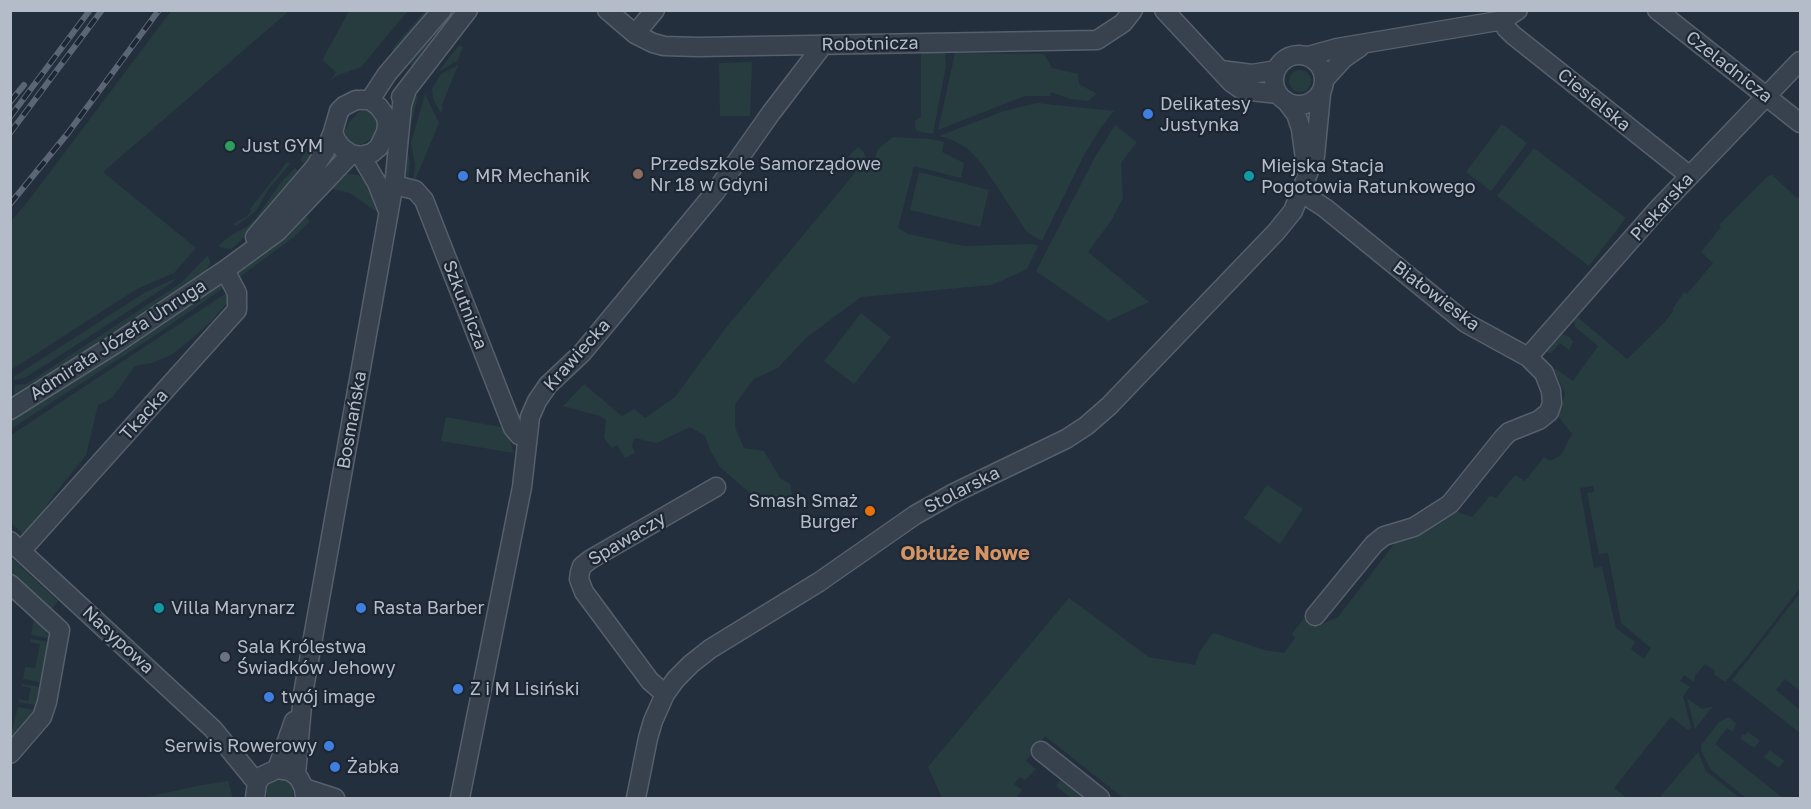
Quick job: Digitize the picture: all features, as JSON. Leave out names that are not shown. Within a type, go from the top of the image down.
[{"type":"street","points":[[370,100],[387,74],[442,10]]},
{"type":"street","points":[[386,117],[468,10]]},
{"type":"street","name":"Robotnicza","points":[[607,10],[635,34],[653,43],[674,47],[1097,40],[1123,24],[1133,10]]},
{"type":"street","points":[[635,34],[655,10]]},
{"type":"street","points":[[1164,10],[1232,84],[1242,90],[1282,98],[1295,105],[1305,105],[1314,101],[1344,58],[1367,43]]},
{"type":"street","name":"Czeladnicza","points":[[1657,10],[1800,123]]},
{"type":"street","points":[[1304,187],[1301,129],[1296,114],[1275,86],[1276,70],[1280,64],[1293,56],[1308,56],[1510,15]]},
{"type":"street","name":"Ciesielska","points":[[1510,15],[1506,28],[1513,35],[1690,176]]},
{"type":"street","name":"Krawiecka","points":[[460,798],[522,487],[530,417],[537,401],[548,385],[582,353],[716,191],[762,125],[823,45]]},
{"type":"street","points":[[1308,56],[1320,66],[1322,87]]},
{"type":"street","name":"Piekarska","points":[[1528,357],[1690,176],[1800,61]]},
{"type":"street","points":[[1221,70],[1252,75],[1276,70]]},
{"type":"street","name":"Stolarska","points":[[636,798],[648,738],[665,694],[676,679],[710,649],[819,582],[915,515],[954,493],[1066,439],[1086,426],[1109,406],[1276,232],[1293,211],[1315,156],[1322,87]]},
{"type":"street","points":[[393,190],[402,105],[407,89]]},
{"type":"street","points":[[356,155],[372,153],[379,147],[386,132],[386,117],[370,100],[357,100],[344,106],[336,118],[333,132],[342,148],[356,155],[377,183],[388,214]]},
{"type":"street","name":"Admirała Józefa Unruga","points":[[225,270],[315,167],[333,132]]},
{"type":"street","name":"Bosmańska","points":[[302,787],[303,694],[393,190],[379,147]]},
{"type":"street","name":"Admirała Józefa Unruga","points":[[10,410],[115,344],[277,232],[356,155]]},
{"type":"street","name":"Białowieska","points":[[1304,187],[1326,208],[1466,323],[1528,357],[1544,373],[1551,391],[1552,403],[1549,412],[1539,420],[1509,432],[1450,504],[1414,527],[1384,536],[1374,544],[1315,616]]},
{"type":"street","name":"Szkutnicza","points":[[393,190],[415,190],[424,200],[513,428],[519,435],[526,438]]},
{"type":"street","name":"Tkacka","points":[[16,546],[237,310],[237,293],[225,270]]},
{"type":"street","name":"Spawaczy","points":[[665,694],[650,681],[584,592],[579,579],[580,572],[582,566],[591,559],[716,487]]},
{"type":"street","name":"Nasypowa","points":[[16,546],[265,780]]},
{"type":"street","points":[[10,584],[60,630],[47,702],[42,717],[10,754]]},
{"type":"street","name":"Bosmańska","points":[[265,780],[303,694]]},
{"type":"street","points":[[1041,751],[1100,798]]},
{"type":"street","points":[[265,780],[290,771],[302,787],[335,798]]},
{"type":"green space","points":[[171,11],[289,11],[103,172],[196,248],[174,273],[137,289],[11,370],[11,221]]},
{"type":"green space","points":[[349,11],[408,11],[361,67],[331,80],[336,72],[323,61],[324,57]]},
{"type":"green space","points":[[425,11],[434,11],[397,54],[392,49]]},
{"type":"green space","points":[[452,11],[457,11],[412,66],[408,63]]},
{"type":"green space","points":[[459,45],[463,47],[458,60],[437,73]]},
{"type":"green space","points":[[945,51],[946,66],[933,134],[921,132],[916,130],[915,121],[921,117],[921,53]]},
{"type":"green space","points":[[955,53],[1044,54],[1052,68],[1078,74],[1079,84],[1097,94],[1088,101],[1070,99],[1051,92],[1050,96],[1025,96],[938,130]]},
{"type":"green space","points":[[752,62],[750,116],[720,116],[719,63]]},
{"type":"green space","points":[[458,65],[441,113],[433,99],[432,88],[441,74]]},
{"type":"green space","points":[[1296,70],[1304,70],[1311,77],[1311,85],[1304,92],[1296,92],[1289,85],[1289,77]]},
{"type":"green space","points":[[414,91],[418,96],[406,145],[410,162],[408,181],[403,177],[406,106]]},
{"type":"green space","points":[[425,94],[439,123],[416,178],[413,180],[415,165],[411,143]]},
{"type":"green space","points":[[1037,103],[1114,111],[1083,157],[1042,241],[1027,232],[982,164],[967,148],[939,136],[1004,111]]},
{"type":"green space","points":[[363,110],[373,113],[379,124],[371,139],[356,147],[347,142],[343,134],[350,121]]},
{"type":"green space","points":[[1502,124],[1527,143],[1491,191],[1466,172]]},
{"type":"green space","points":[[1115,125],[1137,142],[1121,163],[1123,198],[1111,221],[1088,252],[1149,302],[1108,321],[1036,271],[1095,157]]},
{"type":"green space","points":[[893,137],[944,142],[942,152],[964,163],[961,178],[914,166],[898,228],[908,234],[964,246],[1033,244],[1038,246],[1027,269],[992,285],[861,297],[806,338],[778,368],[754,379],[735,404],[735,427],[744,448],[764,451],[780,478],[790,484],[792,494],[785,504],[768,506],[760,502],[720,467],[705,436],[690,427],[657,443],[634,438],[632,446],[635,453],[625,458],[617,445],[612,448],[604,438],[606,420],[600,416],[563,406],[584,384],[622,416],[634,409],[645,418],[675,397],[725,329],[859,168],[848,157],[858,147],[864,152],[867,162],[874,161],[878,149]]},
{"type":"green space","points":[[313,141],[316,141],[314,153],[307,166],[300,160]]},
{"type":"green space","points":[[1534,148],[1626,218],[1589,266],[1497,196]]},
{"type":"green space","points":[[287,162],[290,164],[268,190],[256,211],[236,226],[234,224],[251,212],[250,209]]},
{"type":"green space","points":[[295,168],[302,174],[272,210],[232,249],[218,246],[256,218],[281,182]]},
{"type":"green space","points":[[919,172],[989,190],[980,227],[910,210]]},
{"type":"green space","points":[[342,173],[358,175],[371,187],[378,206],[378,213],[350,193],[333,189],[329,185]]},
{"type":"green space","points":[[1772,175],[1797,198],[1800,195],[1800,588],[1725,682],[1705,664],[1695,676],[1694,682],[1684,675],[1680,681],[1690,687],[1683,696],[1691,727],[1688,730],[1671,717],[1614,788],[1627,798],[1123,798],[1045,736],[1026,761],[1036,769],[1025,780],[1020,777],[1014,784],[1022,790],[1017,796],[1020,798],[942,798],[928,767],[1069,598],[1149,657],[1195,665],[1200,651],[1213,633],[1265,650],[1284,653],[1295,638],[1292,634],[1304,618],[1318,626],[1338,617],[1398,539],[1452,510],[1472,517],[1490,496],[1496,498],[1515,475],[1525,481],[1544,457],[1550,461],[1561,455],[1572,434],[1558,416],[1565,394],[1554,369],[1573,381],[1598,346],[1575,327],[1574,314],[1627,359],[1664,323],[1684,292],[1687,294],[1713,263],[1701,252],[1721,227],[1719,225],[1768,176]],"holes":[[[1593,486],[1594,492],[1587,493],[1599,554],[1608,553],[1621,623],[1651,648],[1644,659],[1631,649],[1635,642],[1616,628],[1602,567],[1594,568],[1580,488]]]},
{"type":"green space","points":[[300,217],[306,217],[310,221],[294,237],[237,279],[239,270]]},
{"type":"green space","points":[[208,255],[210,262],[207,271],[14,397],[15,385],[26,384],[181,283]]},
{"type":"green space","points":[[176,278],[50,362],[24,378],[13,379],[144,293]]},
{"type":"green space","points":[[219,283],[225,284],[225,287],[11,429],[11,419]]},
{"type":"green space","points":[[231,290],[231,298],[213,320],[188,342],[171,355],[152,363],[135,366],[112,398],[98,405],[86,455],[25,536],[11,523],[11,435]]},
{"type":"green space","points":[[861,313],[891,337],[854,384],[824,361]]},
{"type":"green space","points":[[1561,334],[1570,337],[1573,342],[1569,350],[1560,343],[1550,354],[1544,350]]},
{"type":"green space","points":[[446,417],[506,428],[514,453],[441,441]]},
{"type":"green space","points":[[1267,485],[1303,509],[1280,544],[1244,518]]},
{"type":"green space","points":[[10,557],[58,601],[50,612],[11,575]]},
{"type":"green space","points":[[1800,593],[1800,691],[1785,679],[1776,690],[1800,710],[1800,733],[1732,680]]},
{"type":"green space","points":[[34,619],[49,636],[48,638],[31,635]]},
{"type":"green space","points":[[31,639],[48,642],[40,682],[23,679],[25,667],[35,668],[40,644],[30,642]]},
{"type":"green space","points":[[22,684],[39,687],[36,705],[18,702],[19,699],[28,701],[31,688],[22,686]]},
{"type":"green space","points":[[1687,698],[1702,709],[1713,706],[1695,729]]},
{"type":"green space","points":[[18,707],[34,710],[15,734],[11,734]]},
{"type":"green space","points":[[1729,717],[1736,723],[1733,732],[1727,728],[1715,744],[1783,798],[1746,798],[1711,770],[1702,753],[1701,745],[1719,722]]},
{"type":"green space","points":[[1748,732],[1760,741],[1754,748],[1740,738]]},
{"type":"green space","points":[[1770,750],[1784,761],[1779,768],[1764,757]]},
{"type":"green space","points":[[1698,752],[1706,771],[1740,798],[1659,798]]},
{"type":"green space","points":[[1064,775],[1088,795],[1085,798],[1071,798],[1056,786]]},
{"type":"green space","points":[[276,779],[290,782],[294,790],[293,798],[267,798],[266,788]]},
{"type":"green space","points":[[228,781],[233,798],[142,798],[202,785]]},
{"type":"railway","points":[[10,117],[90,10]]},
{"type":"railway","points":[[10,133],[102,10]]},
{"type":"railway","points":[[10,204],[68,133],[159,10]]},
{"type":"railway","points":[[10,102],[24,85]]},
{"type":"place","name":"Delikatesy Justynka","points":[[1148,114]]},
{"type":"place","name":"Just GYM","points":[[230,146]]},
{"type":"place","name":"Przedszkole Samorządowe Nr 18 w Gdyni","points":[[638,174]]},
{"type":"place","name":"MR Mechanik","points":[[463,176]]},
{"type":"place","name":"Miejska Stacja Pogotowia Ratunkowego","points":[[1249,176]]},
{"type":"place","name":"Smash Smaż Burger","points":[[870,511]]},
{"type":"place","name":"Villa Marynarz","points":[[159,608]]},
{"type":"place","name":"Rasta Barber","points":[[361,608]]},
{"type":"place","name":"Sala Królestwa Świadków Jehowy","points":[[225,657]]},
{"type":"place","name":"Z i M Lisiński","points":[[458,689]]},
{"type":"place","name":"twój image","points":[[269,697]]},
{"type":"place","name":"Serwis Rowerowy","points":[[329,746]]},
{"type":"place","name":"Żabka","points":[[335,767]]},
{"type":"district","name":"Obłuże Nowe","points":[[965,554]]}]
